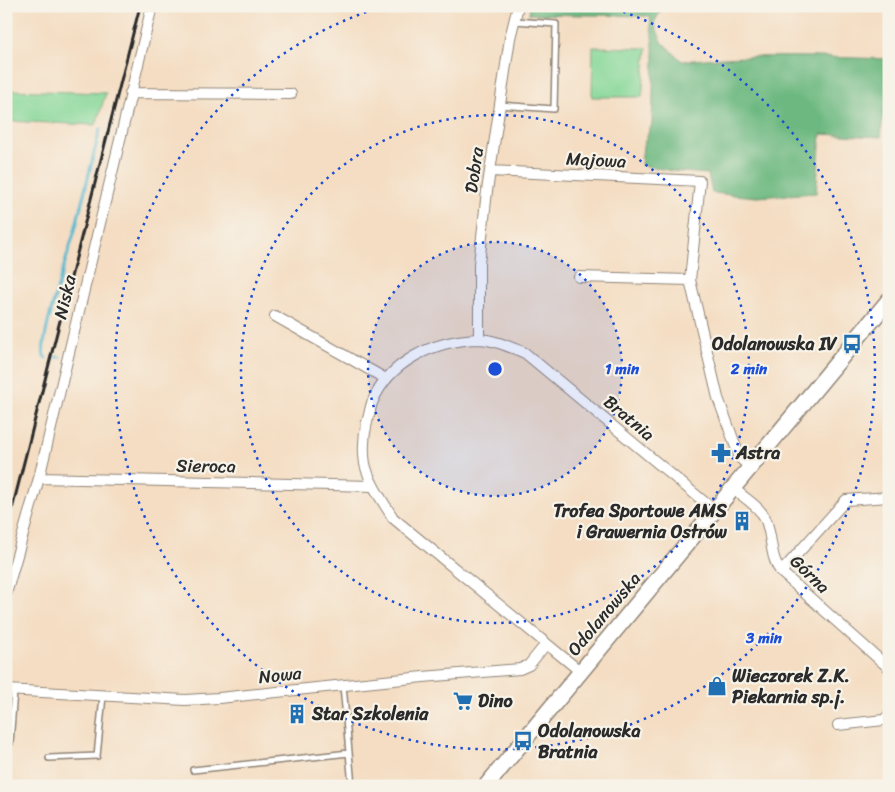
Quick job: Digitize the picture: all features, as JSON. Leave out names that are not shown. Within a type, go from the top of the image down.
[{"type":"main road","name":"Odolanowska","points":[[486,786],[889,300]]},
{"type":"street","name":"Niska","points":[[6,594],[39,478],[152,6]]},
{"type":"street","name":"Dobra","points":[[479,339],[479,264],[490,171],[510,38],[518,6]]},
{"type":"street","points":[[130,93],[291,94]]},
{"type":"street","name":"Majowa","points":[[490,171],[700,180],[690,280]]},
{"type":"street","points":[[579,277],[690,280],[718,398],[740,458],[750,467]]},
{"type":"street","points":[[276,316],[386,379]]},
{"type":"street","name":"Bratnia","points":[[580,672],[393,518],[373,486],[365,462],[365,431],[372,403],[386,379],[402,364],[426,350],[448,342],[479,339],[525,352],[714,510]]},
{"type":"street","name":"Sieroca","points":[[39,478],[373,486]]},
{"type":"street","name":"Górna","points":[[733,488],[764,516],[774,560],[781,572],[889,668]]},
{"type":"street","points":[[781,572],[846,500],[889,497]]},
{"type":"street","name":"Nowa","points":[[10,690],[185,700],[520,670],[529,666],[546,644]]},
{"type":"street","points":[[838,725],[884,720],[889,715]]},
{"type":"lane","points":[[88,6],[116,7]]},
{"type":"lane","points":[[500,105],[554,109],[556,24],[515,21]]},
{"type":"lane","points":[[342,685],[352,786]]},
{"type":"lane","points":[[10,690],[10,742]]},
{"type":"lane","points":[[49,758],[97,756],[103,696]]},
{"type":"lane","points":[[193,770],[350,753]]},
{"type":"green space","points":[[530,6],[663,6],[654,23],[662,42],[682,61],[760,57],[889,59],[889,107],[884,107],[881,137],[821,134],[816,193],[757,197],[712,193],[708,174],[672,171],[641,165],[643,146],[652,124],[654,57],[650,16],[529,14]]},
{"type":"green space","points":[[593,47],[647,48],[642,97],[592,97]]},
{"type":"green space","points":[[6,90],[106,93],[96,125],[6,121]]},
{"type":"waterway","points":[[46,358],[44,356],[44,347],[50,314],[76,226],[100,129]]},
{"type":"railway","points":[[6,533],[140,6]]},
{"type":"place","name":"Odolanowska IV","points":[[852,344]]},
{"type":"place","name":"Astra","points":[[721,453]]},
{"type":"place","name":"Trofea Sportowe AMS i Grawernia Ostrów","points":[[742,521]]},
{"type":"place","name":"Wieczorek Z.K. Piekarnia sp.j.","points":[[717,686]]},
{"type":"place","name":"Dino","points":[[463,701]]},
{"type":"place","name":"Star Szkolenia","points":[[297,714]]},
{"type":"place","name":"Odolanowska Bratnia","points":[[523,741]]}]
